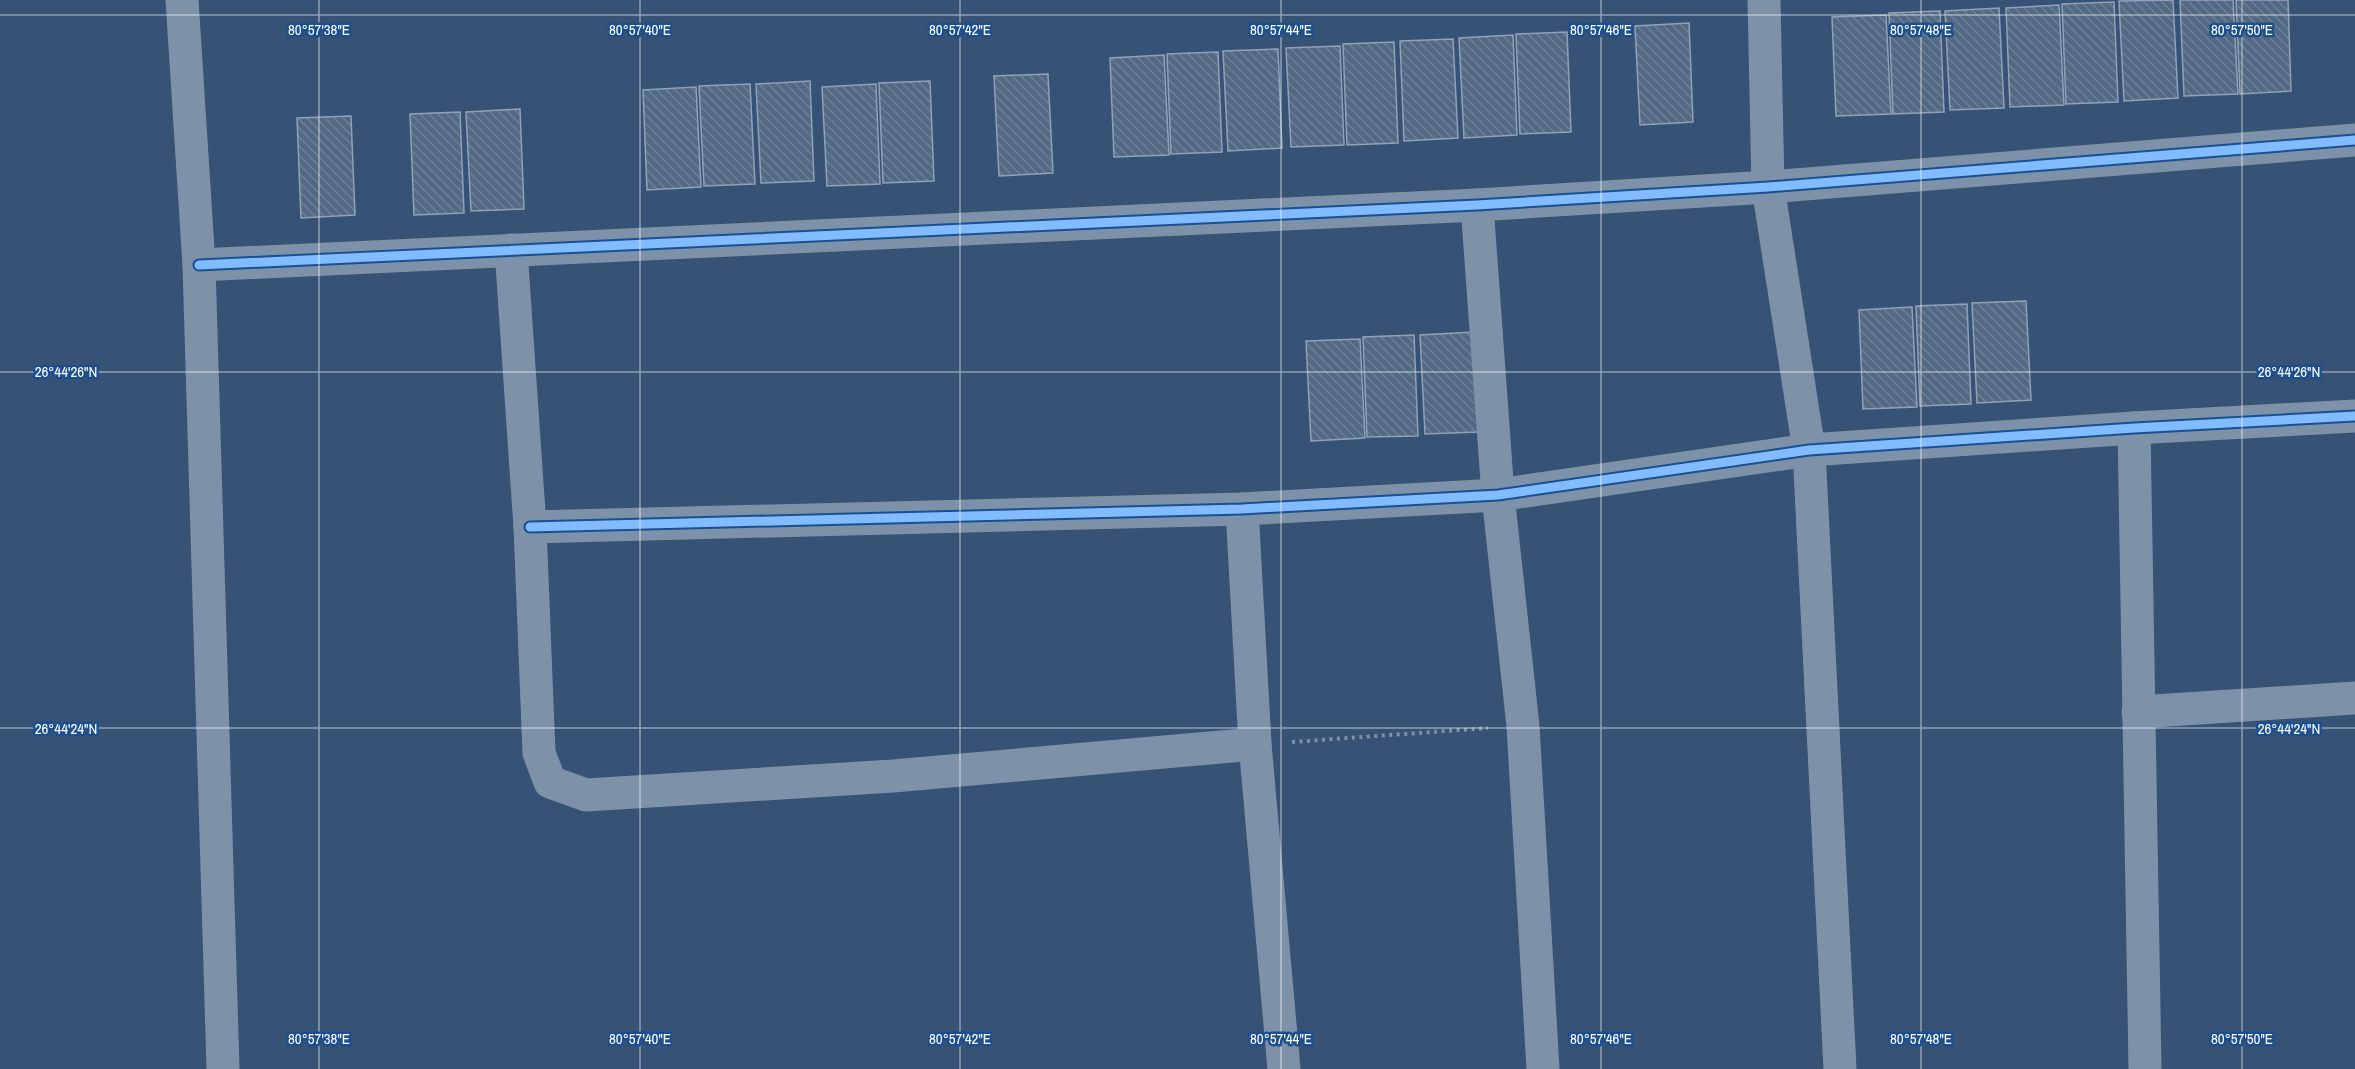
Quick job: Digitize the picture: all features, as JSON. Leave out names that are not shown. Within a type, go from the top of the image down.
[{"type":"street","points":[[182,0],[199,265],[223,1069]]},
{"type":"street","points":[[1764,0],[1768,187],[1809,450],[1840,1069]]},
{"type":"street","points":[[199,265],[1477,205],[1768,187],[2355,140]]},
{"type":"street","points":[[1477,205],[1498,495],[1523,726],[1543,1069]]},
{"type":"street","points":[[511,250],[530,527],[539,753],[550,782],[586,795],[894,776],[1255,744]]},
{"type":"street","points":[[530,527],[1242,509],[1498,495],[1809,450],[2355,416]]},
{"type":"street","points":[[2134,428],[2145,1069]]},
{"type":"street","points":[[1242,509],[1255,744],[1284,1069]]},
{"type":"street","points":[[2138,712],[2355,698]]},
{"type":"path","points":[[1255,744],[1523,726]]},
{"type":"building","points":[[2173,0],[2178,98],[2124,101],[2119,1]]},
{"type":"building","points":[[2180,0],[2233,0],[2238,94],[2184,96]]},
{"type":"building","points":[[2236,0],[2288,0],[2291,91],[2240,94]]},
{"type":"building","points":[[2114,2],[2118,102],[2066,104],[2062,4]]},
{"type":"building","points":[[2059,5],[2064,105],[2010,107],[2006,8]]},
{"type":"building","points":[[1999,8],[2004,108],[1950,110],[1945,11]]},
{"type":"building","points":[[1940,11],[1944,112],[1893,114],[1889,13]]},
{"type":"building","points":[[1886,15],[1891,114],[1836,116],[1832,17]]},
{"type":"building","points":[[1689,23],[1693,122],[1640,125],[1635,26]]},
{"type":"building","points":[[1567,32],[1571,132],[1520,134],[1516,34]]},
{"type":"building","points":[[1513,35],[1517,135],[1464,138],[1459,38]]},
{"type":"building","points":[[1453,39],[1458,138],[1404,141],[1400,41]]},
{"type":"building","points":[[1394,42],[1398,143],[1347,145],[1343,44]]},
{"type":"building","points":[[1340,46],[1344,145],[1291,147],[1286,48]]},
{"type":"building","points":[[1278,49],[1282,148],[1228,151],[1223,51]]},
{"type":"building","points":[[1218,52],[1222,152],[1171,154],[1167,54]]},
{"type":"building","points":[[1164,55],[1169,155],[1114,157],[1110,58]]},
{"type":"building","points":[[1048,74],[1053,173],[999,176],[994,76]]},
{"type":"building","points":[[810,81],[814,181],[761,183],[756,84]]},
{"type":"building","points":[[930,81],[934,181],[883,183],[879,83]]},
{"type":"building","points":[[750,84],[755,184],[704,186],[699,86]]},
{"type":"building","points":[[876,84],[880,184],[827,186],[822,87]]},
{"type":"building","points":[[696,87],[701,187],[647,190],[643,90]]},
{"type":"building","points":[[520,109],[524,209],[471,211],[466,112]]},
{"type":"building","points":[[460,112],[464,213],[414,215],[410,114]]},
{"type":"building","points":[[351,116],[355,215],[301,218],[297,118]]},
{"type":"building","points":[[2026,301],[2031,400],[1977,403],[1972,303]]},
{"type":"building","points":[[1967,304],[1971,404],[1920,406],[1916,306]]},
{"type":"building","points":[[1912,307],[1917,407],[1863,409],[1859,310]]},
{"type":"building","points":[[1474,332],[1478,432],[1425,434],[1420,335]]},
{"type":"building","points":[[1414,335],[1418,436],[1367,437],[1363,337]]},
{"type":"building","points":[[1360,339],[1365,438],[1311,441],[1306,341]]},
{"type":"cycle path","points":[[199,265],[1477,205],[1768,187],[2355,140]]},
{"type":"cycle path","points":[[530,527],[1242,509],[1498,495],[1809,450],[2355,416]]}]
